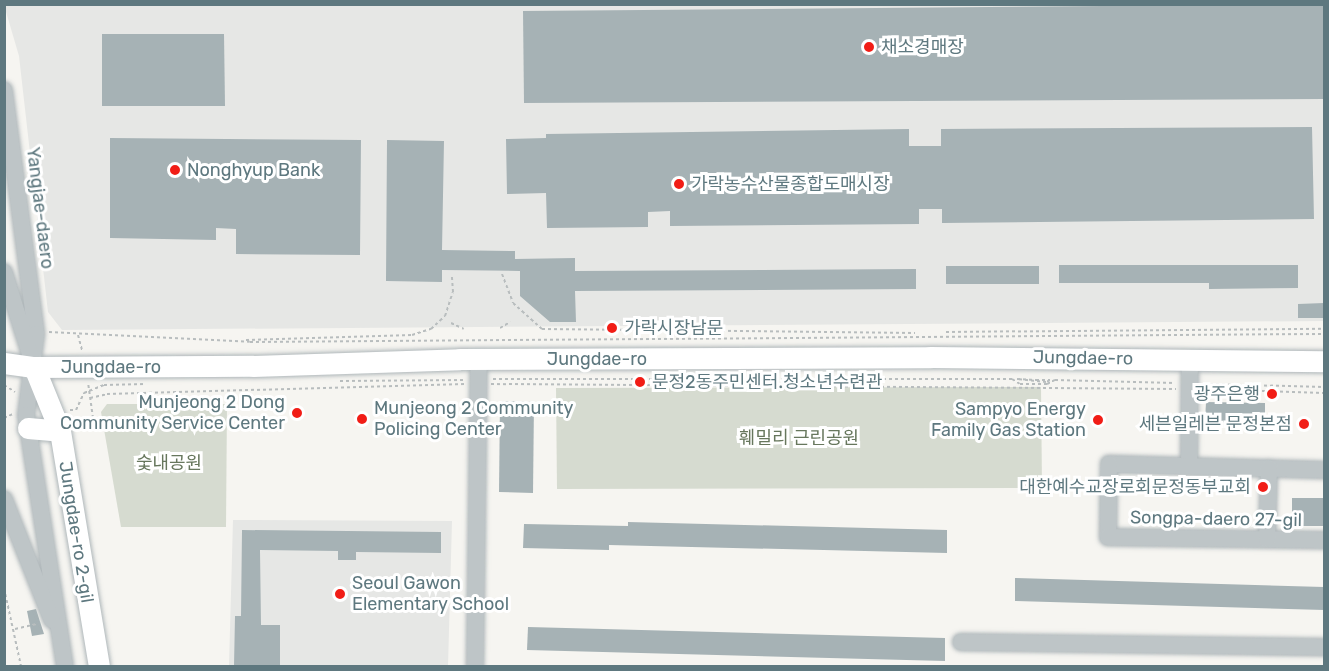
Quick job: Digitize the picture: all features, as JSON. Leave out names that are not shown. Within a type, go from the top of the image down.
[{"type":"main road","name":"Jungdae-ro","points":[[4,363],[34,367],[479,374],[1190,359],[1324,361]]},
{"type":"main road","name":"Jungdae-ro 2-gil","points":[[34,367],[56,419],[99,666]]},
{"type":"main road","points":[[28,428],[56,419]]},
{"type":"street","name":"Yangjae-daero","points":[[4,90],[36,334],[34,367],[26,415],[62,643]]},
{"type":"street","points":[[4,272],[34,367]]},
{"type":"street","points":[[1190,359],[1189,466],[1324,470]]},
{"type":"street","points":[[475,666],[479,374]]},
{"type":"street","name":"Songpa-daero 27-gil","points":[[1189,466],[1109,464],[1108,537],[1324,540]]},
{"type":"street","points":[[1267,539],[1269,468]]},
{"type":"street","points":[[4,499],[26,562],[62,643],[65,666]]},
{"type":"street","points":[[961,642],[1324,646]]},
{"type":"path","points":[[502,274],[513,303],[542,329],[915,333]]},
{"type":"path","points":[[56,419],[93,418],[86,367],[78,335],[243,340],[412,335],[431,329],[445,316],[453,292],[452,276]]},
{"type":"path","points":[[451,322],[464,329]]},
{"type":"path","points":[[500,328],[510,322]]},
{"type":"path","points":[[946,333],[1324,329]]},
{"type":"path","points":[[243,340],[250,342],[1324,334]]},
{"type":"path","points":[[329,381],[479,374],[1012,379],[1020,384],[1068,380],[1324,393]]},
{"type":"path","points":[[90,399],[107,394],[479,374],[1324,387]]},
{"type":"path","points":[[1036,381],[1017,379],[1036,381]]},
{"type":"path","points":[[56,419],[76,410],[84,393],[90,393],[104,385],[151,384]]},
{"type":"path","points":[[4,588],[15,629],[21,666]]},
{"type":"path","points":[[15,629],[36,624]]},
{"type":"shaded area","name":"가락농수산물종합도매시장","points":[[4,5],[1324,5],[1324,321],[62,330],[48,312],[19,56]]},
{"type":"shaded area","name":"Seoul Gawon Elementary School","points":[[233,520],[452,521],[448,666],[229,666]]},
{"type":"green space","name":"훼밀리 근린공원","points":[[1041,387],[1042,488],[557,489],[556,388]]},
{"type":"green space","name":"숯내공원","points":[[107,404],[227,404],[226,527],[121,527],[101,412]]},
{"type":"building","points":[[1324,4],[1324,99],[524,103],[523,11]]},
{"type":"building","points":[[102,34],[224,34],[225,106],[102,106]]},
{"type":"building","points":[[1312,127],[1314,219],[942,223],[942,209],[919,209],[919,224],[670,226],[670,211],[648,212],[648,227],[547,228],[546,193],[507,194],[506,139],[546,138],[546,134],[909,129],[909,146],[941,146],[941,129]]},
{"type":"building","points":[[110,138],[361,140],[360,255],[236,254],[236,229],[216,228],[216,240],[110,238]]},
{"type":"building","points":[[387,140],[444,141],[442,250],[515,251],[515,259],[575,258],[575,271],[916,269],[916,289],[575,291],[576,322],[550,322],[520,296],[520,271],[442,270],[442,282],[386,281]]},
{"type":"building","points":[[1059,265],[1298,265],[1298,288],[1209,289],[1209,283],[1059,283]]},
{"type":"building","points":[[946,266],[1039,266],[1039,284],[946,284]]},
{"type":"building","points":[[1324,303],[1324,318],[1298,318],[1298,304]]},
{"type":"building","points":[[500,401],[534,402],[533,493],[499,492]]},
{"type":"building","points":[[1206,402],[1265,403],[1265,423],[1205,422]]},
{"type":"building","points":[[1292,498],[1324,498],[1324,526],[1292,526]]},
{"type":"building","points":[[628,522],[947,530],[947,553],[609,545],[609,550],[523,548],[524,524],[628,526]]},
{"type":"building","points":[[242,530],[441,532],[441,553],[356,552],[356,560],[338,560],[338,551],[260,550],[261,625],[280,625],[280,666],[234,666],[235,616],[241,616]]},
{"type":"building","points":[[1015,578],[1324,587],[1324,610],[1015,601]]},
{"type":"building","points":[[36,609],[44,634],[32,636],[27,611]]},
{"type":"building","points":[[528,627],[945,638],[945,661],[527,650]]},
{"type":"place","name":"채소경매장","points":[[869,47]]},
{"type":"place","name":"Nonghyup Bank","points":[[175,170]]},
{"type":"place","name":"가락농수산물종합도매시장","points":[[679,184]]},
{"type":"place","name":"가락시장남문","points":[[612,328]]},
{"type":"place","name":"문정2동주민센터.청소년수련관","points":[[640,382]]},
{"type":"place","name":"광주은행","points":[[1272,394]]},
{"type":"place","name":"Munjeong 2 Dong Community Service Center","points":[[297,413]]},
{"type":"place","name":"Munjeong 2 Community Policing Center","points":[[362,419]]},
{"type":"place","name":"Sampyo Energy Family Gas Station","points":[[1098,420]]},
{"type":"place","name":"세븐일레븐 문정본점","points":[[1304,424]]},
{"type":"place","name":"대한예수교장로회문정동부교회","points":[[1263,487]]},
{"type":"place","name":"Seoul Gawon Elementary School","points":[[340,594]]}]
